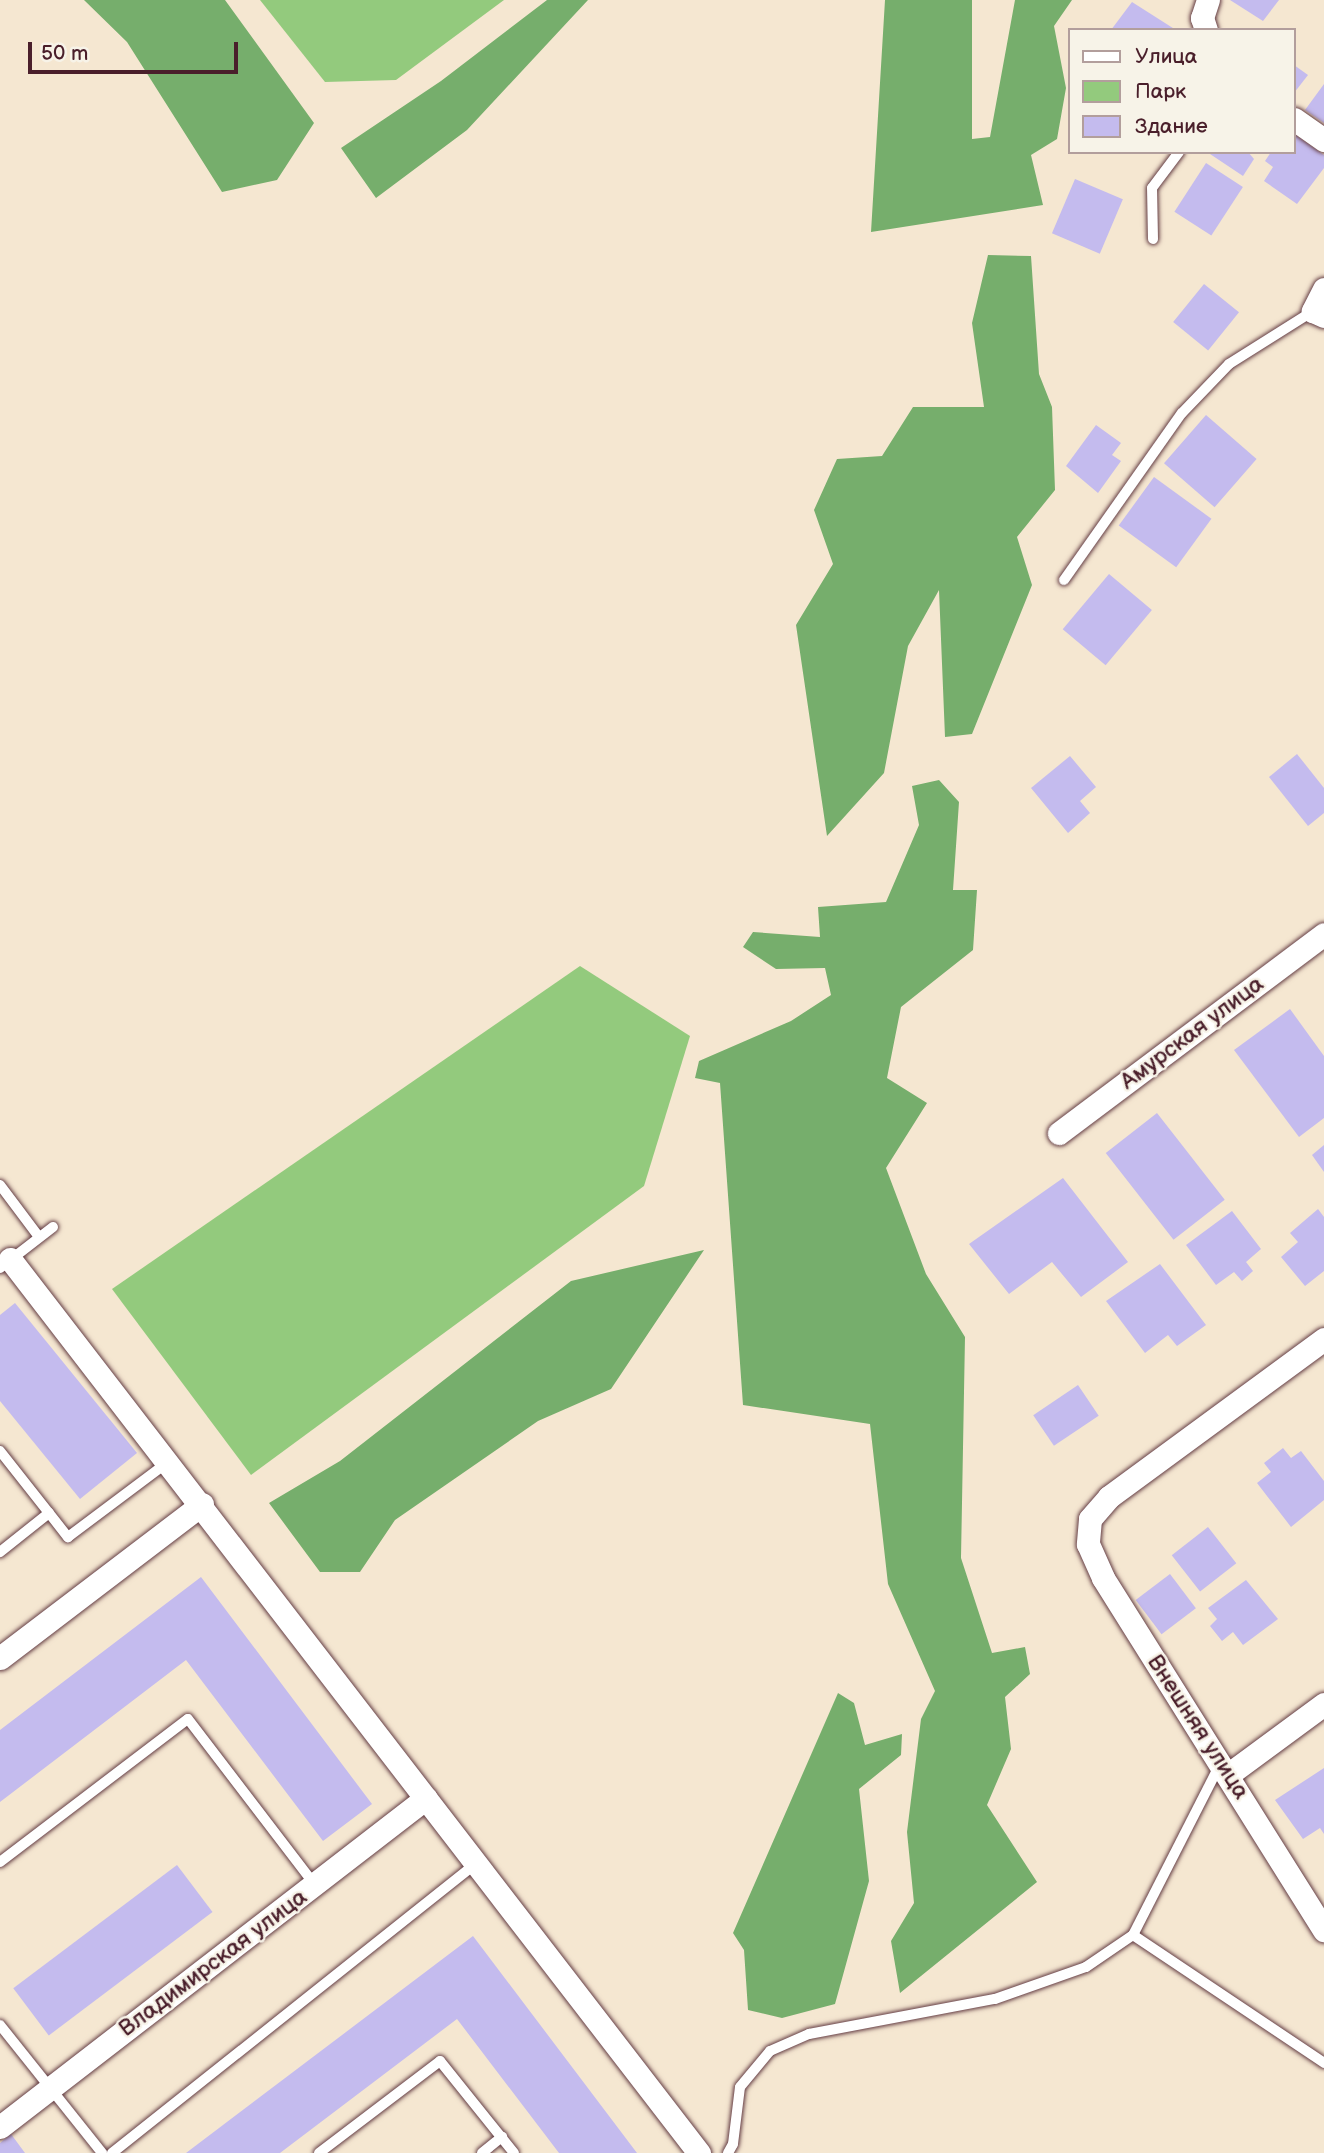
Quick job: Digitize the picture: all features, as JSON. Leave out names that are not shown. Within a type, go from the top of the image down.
[{"type":"street","points":[[1205,28],[1202,18],[1208,0]]},
{"type":"street","points":[[1296,120],[1324,140]]},
{"type":"street","points":[[1318,313],[1324,289]]},
{"type":"street","name":"Амурская улица","points":[[1059,1133],[1324,933]]},
{"type":"street","points":[[5,1264],[169,1461],[699,2153]]},
{"type":"street","name":"Внешняя улица","points":[[1324,1339],[1109,1497],[1090,1520],[1088,1544],[1103,1578],[1225,1768],[1324,1930]]},
{"type":"street","points":[[0,1658],[202,1504]]},
{"type":"street","points":[[1225,1768],[1324,1704]]},
{"type":"street","name":"Владимирская улица","points":[[0,2127],[426,1798]]},
{"type":"lane","points":[[1153,239],[1152,188],[1178,154]]},
{"type":"lane","points":[[1064,580],[1182,413],[1229,364],[1318,313]]},
{"type":"lane","points":[[0,1185],[39,1237]]},
{"type":"lane","points":[[5,1264],[52,1227]]},
{"type":"lane","points":[[0,1451],[68,1537],[169,1461]]},
{"type":"lane","points":[[0,1552],[49,1513]]},
{"type":"lane","points":[[0,1862],[188,1719],[315,1885]]},
{"type":"lane","points":[[727,2153],[733,2144],[740,2087],[770,2051],[809,2035],[995,1999],[1086,1967],[1133,1935],[1225,1768]]},
{"type":"lane","points":[[112,2153],[476,1863]]},
{"type":"lane","points":[[1133,1935],[1324,2063]]},
{"type":"lane","points":[[0,2025],[102,2153]]},
{"type":"lane","points":[[319,2153],[440,2060],[514,2153]]},
{"type":"lane","points":[[482,2153],[502,2137]]},
{"type":"green space","points":[[84,0],[225,0],[314,123],[277,180],[222,192],[127,42]]},
{"type":"green space","points":[[260,0],[504,0],[396,80],[325,82]]},
{"type":"green space","points":[[547,0],[588,0],[467,130],[376,198],[341,148],[441,81]]},
{"type":"green space","points":[[885,0],[972,0],[972,139],[990,137],[1015,0],[1072,0],[1054,26],[1066,88],[1057,139],[1031,155],[1043,205],[871,232]]},
{"type":"green space","points":[[988,255],[1031,256],[1039,374],[1052,407],[1055,490],[1017,537],[1032,585],[972,734],[945,737],[939,590],[908,646],[884,773],[827,836],[796,625],[833,564],[814,510],[837,459],[882,456],[913,407],[984,407],[972,323]]},
{"type":"green space","points":[[939,780],[959,802],[953,890],[977,890],[973,950],[901,1007],[887,1078],[927,1103],[886,1168],[926,1274],[965,1337],[961,1558],[992,1653],[1025,1647],[1030,1674],[1005,1697],[1011,1749],[987,1805],[1037,1882],[900,1993],[891,1941],[914,1903],[907,1832],[921,1719],[935,1691],[888,1584],[870,1424],[743,1405],[720,1083],[695,1078],[699,1061],[791,1021],[831,995],[825,968],[776,969],[743,947],[753,932],[820,937],[818,907],[886,902],[919,825],[912,786]]},
{"type":"green space","points":[[580,966],[690,1036],[644,1186],[251,1475],[112,1289]]},
{"type":"green space","points":[[704,1250],[611,1389],[538,1421],[395,1520],[360,1572],[320,1572],[269,1503],[340,1461],[571,1281]]},
{"type":"green space","points":[[838,1693],[854,1703],[865,1745],[902,1734],[901,1755],[859,1789],[869,1881],[835,2004],[782,2018],[748,2010],[744,1950],[733,1933]]},
{"type":"building","points":[[1230,0],[1279,0],[1263,21]]},
{"type":"building","points":[[1132,2],[1173,28],[1112,28]]},
{"type":"building","points":[[1296,66],[1308,75],[1296,90]]},
{"type":"building","points":[[1324,84],[1324,123],[1305,110]]},
{"type":"building","points":[[1296,135],[1324,155],[1324,168],[1297,204],[1264,181],[1273,167],[1265,161],[1270,154],[1296,154]]},
{"type":"building","points":[[1210,154],[1250,154],[1254,159],[1243,176]]},
{"type":"building","points":[[1206,163],[1243,187],[1211,236],[1174,212]]},
{"type":"building","points":[[1075,179],[1123,199],[1100,254],[1052,233]]},
{"type":"building","points":[[1204,284],[1239,312],[1208,350],[1173,322]]},
{"type":"building","points":[[1206,415],[1257,459],[1215,507],[1164,463]]},
{"type":"building","points":[[1096,425],[1121,443],[1112,455],[1121,461],[1098,493],[1066,466]]},
{"type":"building","points":[[1154,477],[1211,519],[1176,567],[1119,526]]},
{"type":"building","points":[[1109,574],[1152,610],[1106,665],[1063,629]]},
{"type":"building","points":[[1297,754],[1324,788],[1324,813],[1308,826],[1269,777]]},
{"type":"building","points":[[1070,756],[1096,787],[1080,801],[1090,813],[1068,833],[1031,788]]},
{"type":"building","points":[[1290,1009],[1324,1056],[1324,1118],[1299,1137],[1234,1050]]},
{"type":"building","points":[[1157,1113],[1225,1200],[1174,1240],[1106,1153]]},
{"type":"building","points":[[1324,1145],[1324,1172],[1312,1155]]},
{"type":"building","points":[[1063,1178],[1128,1262],[1081,1297],[1052,1262],[1009,1294],[969,1244]]},
{"type":"building","points":[[1318,1209],[1324,1217],[1324,1271],[1305,1286],[1281,1257],[1298,1242],[1290,1233]]},
{"type":"building","points":[[1232,1211],[1261,1249],[1246,1262],[1253,1271],[1242,1281],[1234,1272],[1216,1285],[1186,1245]]},
{"type":"building","points":[[1160,1264],[1206,1325],[1177,1346],[1168,1335],[1145,1353],[1106,1301]]},
{"type":"building","points":[[15,1303],[137,1453],[80,1499],[0,1401],[0,1315]]},
{"type":"building","points":[[1078,1385],[1099,1416],[1054,1446],[1033,1415]]},
{"type":"building","points":[[1283,1448],[1291,1458],[1301,1451],[1324,1481],[1324,1500],[1291,1527],[1257,1483],[1271,1472],[1264,1463]]},
{"type":"building","points":[[1208,1527],[1236,1563],[1200,1592],[1172,1555]]},
{"type":"building","points":[[1170,1574],[1196,1608],[1162,1634],[1136,1600]]},
{"type":"building","points":[[201,1577],[372,1804],[323,1841],[186,1660],[0,1802],[0,1730]]},
{"type":"building","points":[[1246,1580],[1278,1619],[1243,1645],[1233,1632],[1222,1641],[1210,1626],[1217,1619],[1208,1608]]},
{"type":"building","points":[[1324,1768],[1324,1834],[1320,1828],[1303,1839],[1275,1800]]},
{"type":"building","points":[[177,1865],[213,1912],[49,2035],[13,1988]]},
{"type":"building","points":[[473,1936],[637,2153],[559,2153],[457,2019],[280,2153],[186,2153]]},
{"type":"building","points":[[11,2134],[25,2153],[0,2153],[0,2143]]}]
